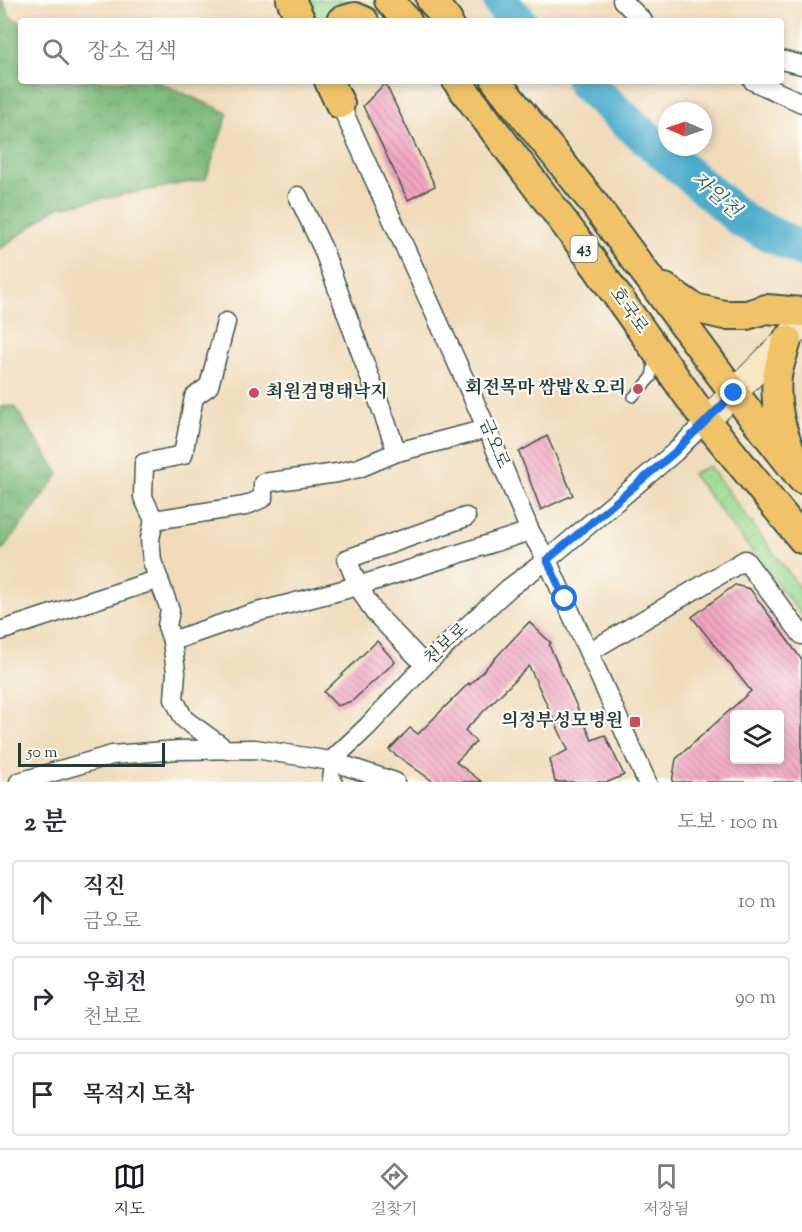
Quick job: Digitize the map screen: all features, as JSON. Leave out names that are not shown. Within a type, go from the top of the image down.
[{"type":"main road","points":[[291,0],[300,18]]},
{"type":"main road","points":[[389,0],[404,18]]},
{"type":"main road","points":[[431,0],[446,18]]},
{"type":"main road","name":"호국로","points":[[459,84],[581,245],[706,421],[802,539]]},
{"type":"main road","name":"호국로","points":[[498,84],[592,201],[734,393],[802,478]]},
{"type":"main road","points":[[638,264],[662,286],[694,308],[724,315],[747,315],[766,309],[802,312]]},
{"type":"main road","points":[[794,332],[777,375],[776,406],[782,432],[802,478]]},
{"type":"main road","name":"천보로","points":[[706,421],[794,332]]},
{"type":"street","points":[[622,0],[640,18]]},
{"type":"street","points":[[784,61],[802,65]]},
{"type":"street","points":[[760,84],[802,103]]},
{"type":"street","name":"금오로","points":[[336,89],[530,531],[547,560],[646,782]]},
{"type":"street","points":[[298,196],[323,249],[397,452]]},
{"type":"street","points":[[226,322],[209,386],[194,397],[183,454],[144,463],[143,496],[154,520],[150,539],[152,561],[170,610],[167,626],[172,640],[176,672],[174,699],[184,719],[228,750]]},
{"type":"street","name":"천보로","points":[[331,760],[367,727],[425,665],[509,588],[547,560],[675,452],[706,421]]},
{"type":"street","points":[[154,520],[245,506],[263,498],[263,483],[358,468],[397,452],[487,429]]},
{"type":"street","points":[[425,665],[374,612],[358,586],[347,558],[466,518]]},
{"type":"street","points":[[172,640],[250,614],[358,586],[530,531]]},
{"type":"street","points":[[589,652],[745,560],[802,635]]},
{"type":"street","points":[[0,631],[159,579]]},
{"type":"street","points":[[19,782],[112,755],[179,750],[255,749],[331,760],[395,782]]},
{"type":"lane","points":[[633,397],[651,378],[655,350]]},
{"type":"lane","points":[[327,782],[331,760]]},
{"type":"lane","points":[[331,760],[337,782]]},
{"type":"green space","points":[[0,0],[11,18],[18,21],[18,84],[163,84],[228,113],[206,179],[58,207],[0,249]]},
{"type":"green space","points":[[300,0],[347,0],[352,7],[332,18],[309,18]]},
{"type":"green space","points":[[14,406],[59,474],[4,548],[0,550],[0,407]]},
{"type":"green space","points":[[709,466],[802,591],[802,616],[692,474]]},
{"type":"building","points":[[385,84],[435,186],[408,200],[363,106]]},
{"type":"building","points":[[547,436],[573,495],[541,510],[519,452]]},
{"type":"building","points":[[735,585],[750,589],[802,660],[802,782],[672,782],[676,759],[730,710],[730,764],[784,764],[784,710],[730,710],[751,691],[692,617]]},
{"type":"building","points":[[529,622],[551,643],[549,645],[592,740],[605,735],[624,775],[608,782],[555,782],[550,759],[568,750],[529,666],[465,730],[476,742],[456,762],[482,782],[434,782],[389,750],[410,728],[418,734],[469,683],[470,685]]},
{"type":"building","points":[[377,641],[395,662],[352,701],[337,706],[324,692]]},
{"type":"waterway","name":"자일천","points":[[501,0],[503,6],[516,18]]},
{"type":"waterway","name":"자일천","points":[[586,84],[743,221],[802,249]]},
{"type":"place","name":"회전목마 쌈밥＆오리","points":[[638,389]]},
{"type":"place","name":"최원겸명태낙지","points":[[254,393]]},
{"type":"place","name":"의정부성모병원","points":[[635,722]]},
{"type":"route","points":[[565,599],[547,560],[675,452],[734,393]]}]
